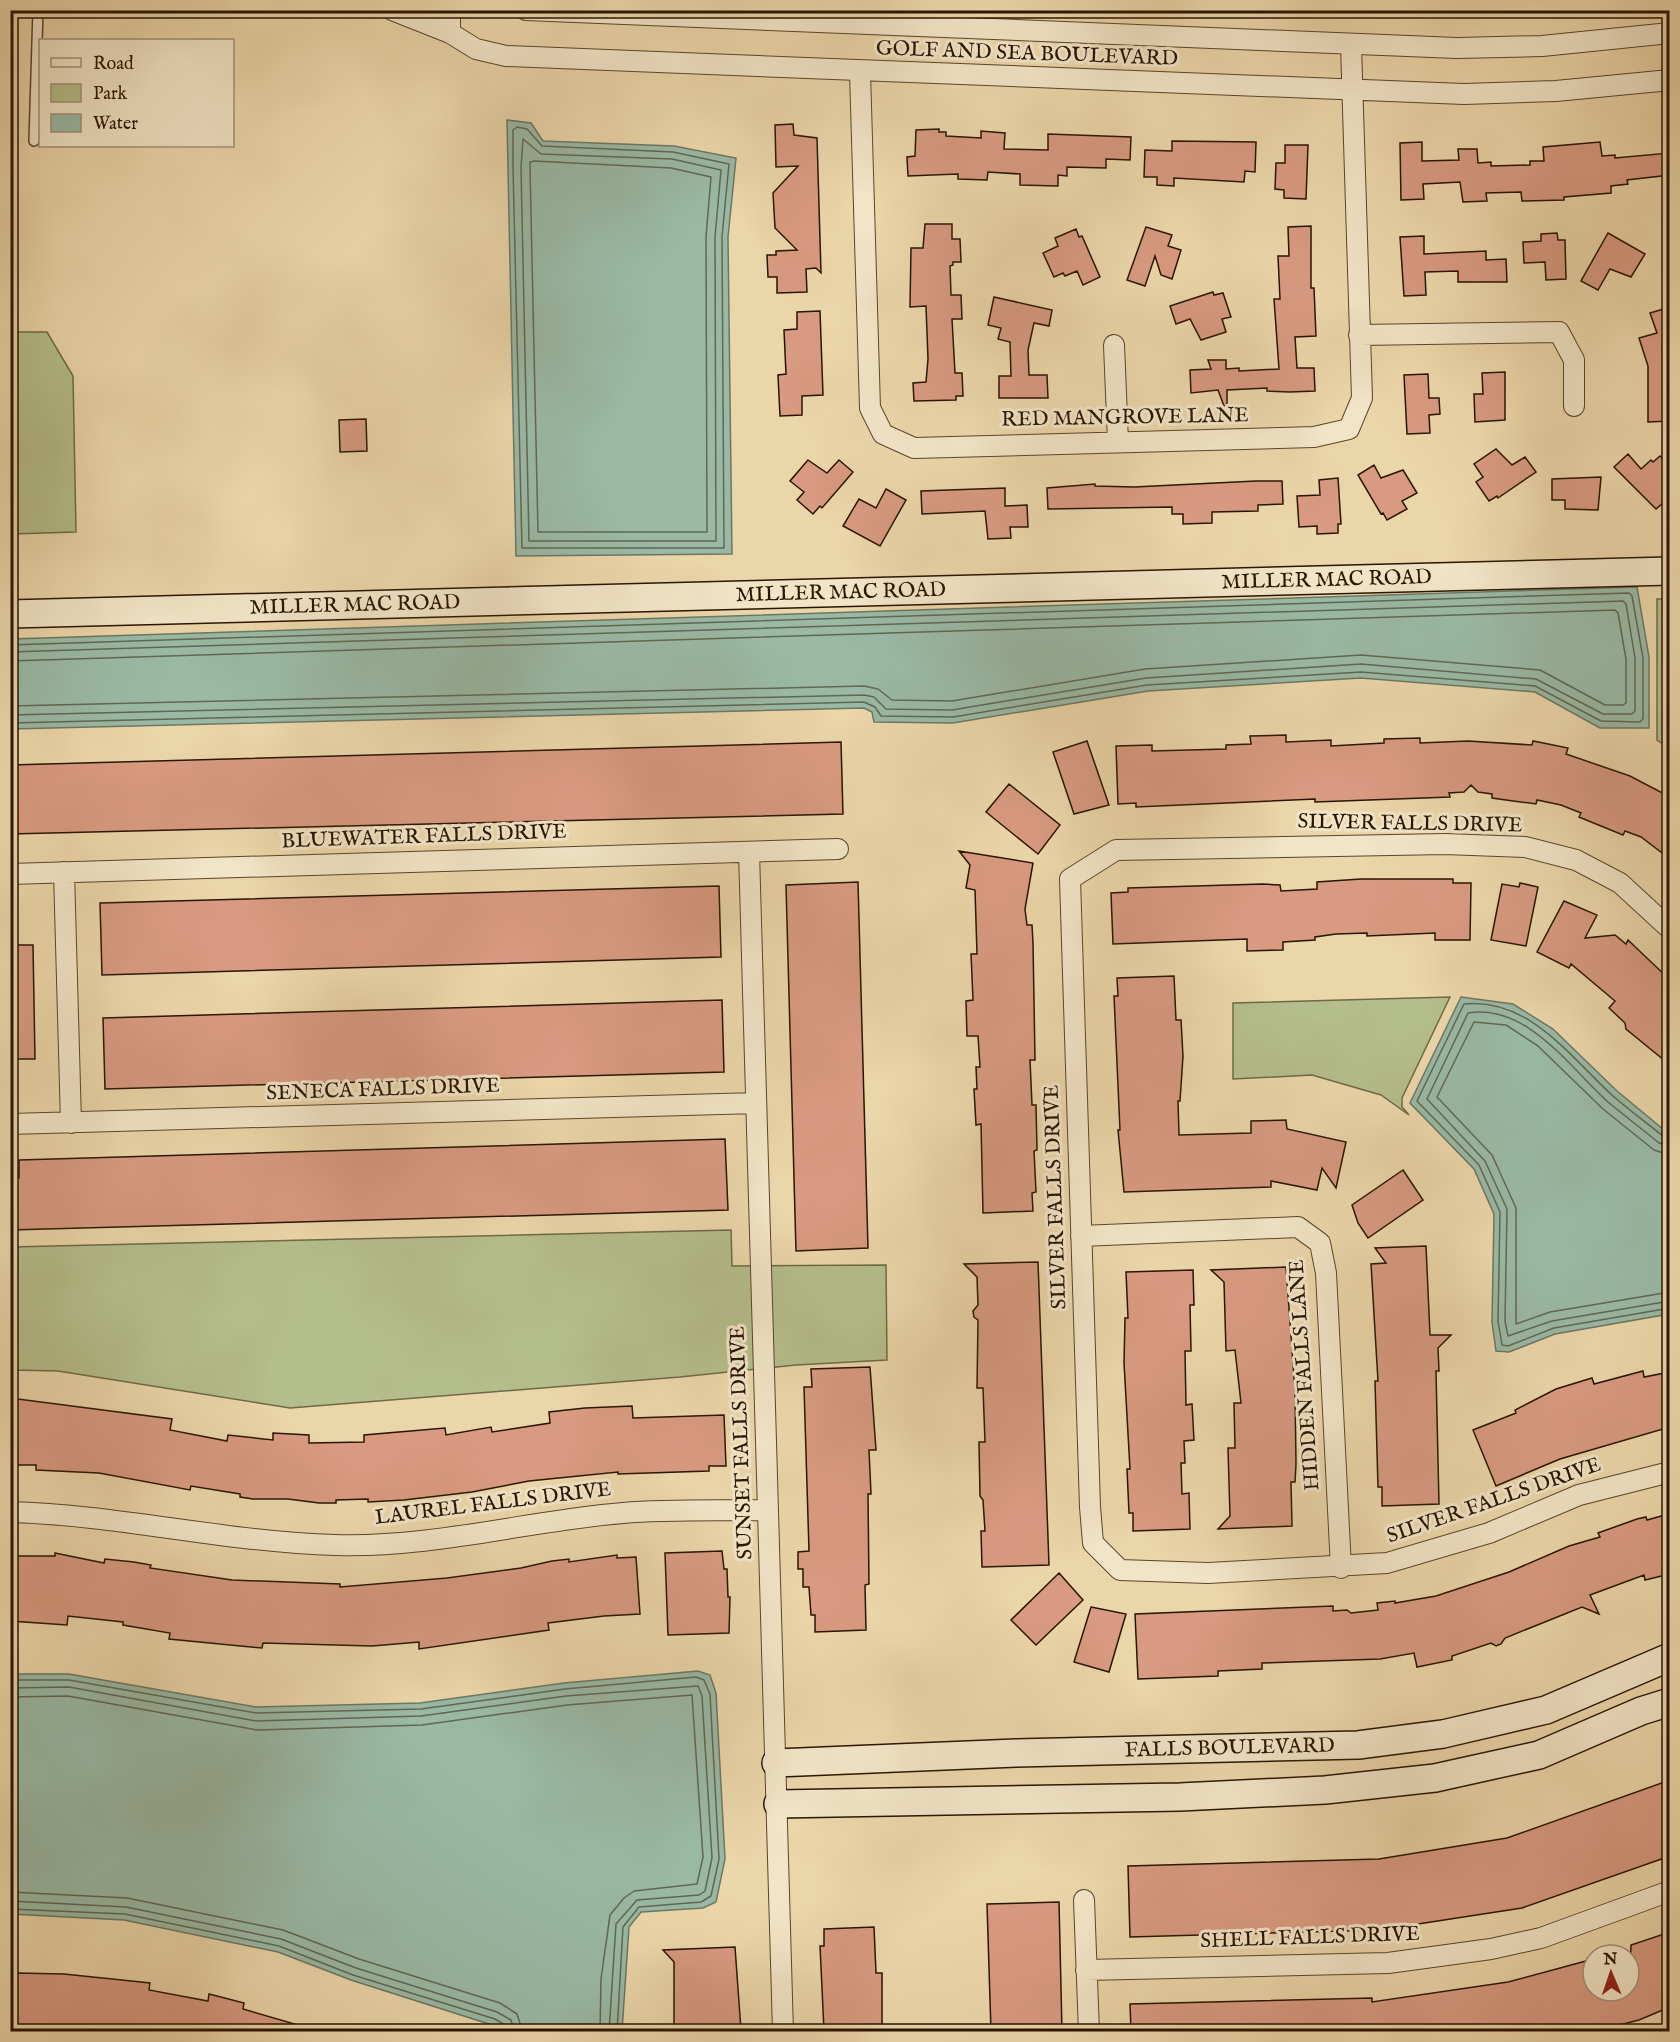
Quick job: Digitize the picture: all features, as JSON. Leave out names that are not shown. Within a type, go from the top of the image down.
[{"type":"street","name":"GOLF AND SEA BOULEVARD","points":[[392,10],[450,33],[476,49],[506,56],[1353,92],[1464,94],[1533,92],[1670,80]]},
{"type":"street","points":[[450,10],[450,33]]},
{"type":"street","name":"GOLF AND SEA BOULEVARD","points":[[526,10],[1457,48],[1542,46],[1670,33]]},
{"type":"street","name":"RED MANGROVE LANE","points":[[860,72],[870,408],[883,434],[914,448],[1314,437],[1349,429],[1362,398],[1351,45]]},
{"type":"street","points":[[1359,335],[1559,332],[1574,360],[1574,406]]},
{"type":"street","points":[[1114,345],[1118,442]]},
{"type":"street","name":"MILLER MAC ROAD","points":[[10,614],[1670,572]]},
{"type":"street","name":"SILVER FALLS DRIVE","points":[[1670,929],[1620,883],[1576,860],[1525,847],[1445,844],[1116,850],[1070,879],[1090,1507],[1093,1543],[1120,1570],[1208,1573],[1341,1568],[1398,1560],[1489,1533],[1579,1495],[1670,1472]]},
{"type":"street","name":"BLUEWATER FALLS DRIVE","points":[[10,873],[838,849]]},
{"type":"street","name":"SUNSET FALLS DRIVE","points":[[750,852],[783,2031]]},
{"type":"street","points":[[64,872],[71,1123]]},
{"type":"street","name":"SENECA FALLS DRIVE","points":[[10,1124],[756,1103]]},
{"type":"street","name":"HIDDEN FALLS LANE","points":[[1081,1236],[1298,1227],[1320,1243],[1326,1273],[1341,1568]]},
{"type":"street","name":"LAUREL FALLS DRIVE","points":[[10,1512],[61,1513],[231,1539],[336,1545],[429,1541],[508,1527],[624,1513],[768,1510]]},
{"type":"street","name":"FALLS BOULEVARD","points":[[776,1763],[1358,1745],[1443,1734],[1546,1710],[1670,1656]]},
{"type":"street","name":"FALLS BOULEVARD","points":[[778,1804],[1180,1797],[1324,1790],[1435,1778],[1539,1755],[1641,1711],[1670,1702]]},
{"type":"street","name":"SHELL FALLS DRIVE","points":[[1086,1970],[1388,1963],[1491,1949],[1541,1938],[1670,1891]]},
{"type":"street","points":[[1084,1900],[1089,2031]]},
{"type":"lane","points":[[34,141],[38,10]]},
{"type":"green space","points":[[10,332],[47,332],[73,376],[76,532],[11,534]]},
{"type":"green space","points":[[1657,599],[1669,599],[1669,748],[1657,740]]},
{"type":"green space","points":[[1450,997],[1402,1098],[1402,1107],[1409,1115],[1381,1095],[1312,1075],[1233,1079],[1233,1003]]},
{"type":"green space","points":[[731,1230],[732,1266],[886,1265],[887,1360],[796,1365],[680,1377],[290,1408],[58,1371],[11,1370],[11,1247]]},
{"type":"water","points":[[507,120],[531,123],[543,141],[674,146],[736,158],[728,237],[732,554],[516,556]]},
{"type":"water","points":[[1637,587],[1649,657],[1649,728],[1600,728],[1535,692],[1361,678],[1148,691],[953,723],[874,722],[872,712],[864,708],[11,729],[11,639]]},
{"type":"water","points":[[1461,997],[1513,1004],[1553,1029],[1617,1091],[1669,1134],[1669,1314],[1555,1334],[1509,1352],[1496,1351],[1492,1322],[1494,1214],[1474,1169],[1410,1103]]},
{"type":"water","points":[[698,1671],[710,1675],[716,1693],[725,1859],[716,1902],[703,1908],[641,1912],[629,1927],[622,2031],[505,2031],[351,1980],[278,1952],[124,1920],[11,1914],[11,1674],[69,1674],[256,1707],[420,1703],[564,1683]]},
{"type":"building","points":[[793,124],[794,135],[817,138],[821,273],[816,268],[806,269],[807,292],[777,293],[777,277],[768,277],[767,255],[776,255],[776,251],[797,250],[775,228],[773,193],[798,166],[776,167],[775,125]]},
{"type":"building","points":[[939,129],[939,132],[946,132],[946,136],[981,138],[981,131],[1005,133],[1004,149],[1048,150],[1048,134],[1131,137],[1130,160],[1106,159],[1106,168],[1067,167],[1067,176],[1058,175],[1058,186],[1020,185],[1020,174],[988,172],[987,180],[958,179],[958,174],[908,176],[907,157],[915,156],[916,130]]},
{"type":"building","points":[[1172,141],[1256,142],[1255,172],[1245,171],[1244,182],[1174,178],[1174,186],[1157,185],[1157,177],[1144,177],[1145,150],[1172,151]]},
{"type":"building","points":[[1422,142],[1422,161],[1459,160],[1458,149],[1477,149],[1478,163],[1491,162],[1491,166],[1530,165],[1530,161],[1544,161],[1543,147],[1600,142],[1602,156],[1615,155],[1615,158],[1670,153],[1670,175],[1627,180],[1628,184],[1611,186],[1611,193],[1564,197],[1564,200],[1522,201],[1521,192],[1486,193],[1487,201],[1463,202],[1460,182],[1423,184],[1424,199],[1401,200],[1400,143]]},
{"type":"building","points":[[1285,145],[1308,145],[1306,199],[1284,198],[1284,190],[1275,189],[1276,163],[1285,163]]},
{"type":"building","points":[[925,224],[952,224],[952,239],[960,239],[961,262],[953,262],[950,266],[951,295],[961,295],[962,319],[952,319],[955,373],[962,373],[963,396],[956,396],[956,400],[914,401],[913,383],[926,382],[928,359],[926,306],[910,307],[911,248],[923,248]]},
{"type":"building","points":[[1311,226],[1311,288],[1314,288],[1316,336],[1295,337],[1297,368],[1314,368],[1315,391],[1267,391],[1267,388],[1227,390],[1227,406],[1224,406],[1218,390],[1191,393],[1190,370],[1211,369],[1208,360],[1226,360],[1226,369],[1239,368],[1239,371],[1279,369],[1274,299],[1280,299],[1278,256],[1289,256],[1288,227]]},
{"type":"building","points":[[1146,227],[1172,235],[1168,246],[1181,250],[1172,279],[1161,275],[1155,256],[1145,286],[1127,280]]},
{"type":"building","points":[[1076,229],[1079,237],[1082,236],[1100,277],[1083,285],[1077,271],[1065,276],[1063,273],[1054,277],[1043,253],[1058,246],[1055,238]]},
{"type":"building","points":[[1557,233],[1558,240],[1565,240],[1566,279],[1546,280],[1545,262],[1524,263],[1523,242],[1541,241],[1541,234]]},
{"type":"building","points":[[1608,233],[1645,254],[1631,277],[1610,269],[1598,290],[1581,281]]},
{"type":"building","points":[[1424,236],[1424,254],[1486,251],[1486,260],[1506,259],[1507,282],[1458,282],[1458,271],[1425,272],[1426,295],[1404,296],[1400,237]]},
{"type":"building","points":[[1213,292],[1214,295],[1223,293],[1231,317],[1222,319],[1226,332],[1201,340],[1190,319],[1176,324],[1170,306]]},
{"type":"building","points":[[994,297],[1052,310],[1049,326],[1034,323],[1028,350],[1029,375],[1047,375],[1048,398],[999,398],[999,376],[1011,376],[1010,342],[998,339],[1001,328],[988,325]]},
{"type":"building","points":[[1670,307],[1670,421],[1648,422],[1648,366],[1639,338],[1657,333],[1650,313]]},
{"type":"building","points":[[820,311],[823,395],[802,396],[802,415],[780,416],[778,375],[786,374],[784,330],[797,329],[797,312]]},
{"type":"building","points":[[1505,372],[1505,420],[1475,422],[1474,394],[1483,394],[1482,373]]},
{"type":"building","points":[[1428,374],[1429,398],[1439,398],[1440,414],[1429,415],[1430,433],[1407,434],[1404,375]]},
{"type":"building","points":[[366,419],[367,451],[340,452],[339,420]]},
{"type":"building","points":[[1496,449],[1512,465],[1525,457],[1536,472],[1498,498],[1497,496],[1489,501],[1476,482],[1483,477],[1474,464]]},
{"type":"building","points":[[1628,454],[1641,469],[1660,456],[1670,465],[1670,497],[1656,509],[1614,467]]},
{"type":"building","points":[[808,460],[827,473],[839,460],[853,472],[822,508],[820,506],[813,514],[797,500],[804,492],[790,481]]},
{"type":"building","points":[[1374,465],[1381,478],[1403,470],[1417,493],[1402,501],[1407,509],[1387,520],[1358,475]]},
{"type":"building","points":[[1601,477],[1598,510],[1565,509],[1565,500],[1552,500],[1552,479]]},
{"type":"building","points":[[1338,478],[1341,524],[1338,524],[1338,533],[1317,534],[1317,526],[1299,527],[1297,496],[1320,495],[1319,480]]},
{"type":"building","points":[[1282,481],[1283,504],[1258,505],[1258,511],[1212,512],[1212,523],[1183,524],[1183,514],[1172,514],[1172,507],[1048,509],[1047,488],[1095,484],[1095,486],[1134,487]]},
{"type":"building","points":[[1005,488],[1005,506],[1027,505],[1028,527],[1010,527],[1011,538],[988,539],[985,511],[922,514],[921,491]]},
{"type":"building","points":[[886,489],[906,500],[880,546],[843,526],[859,499],[876,508]]},
{"type":"building","points":[[1286,735],[1286,742],[1331,740],[1331,746],[1384,743],[1384,739],[1420,738],[1420,743],[1468,741],[1532,745],[1533,741],[1568,748],[1566,754],[1630,776],[1670,797],[1670,859],[1641,837],[1625,831],[1623,835],[1579,817],[1581,813],[1561,805],[1537,800],[1536,804],[1492,798],[1492,794],[1478,792],[1471,785],[1464,792],[1449,793],[1450,797],[1315,802],[1315,799],[1136,807],[1136,803],[1118,804],[1116,746],[1152,745],[1152,751],[1226,749],[1226,745],[1251,744],[1250,736]]},
{"type":"building","points":[[1087,741],[1109,805],[1074,814],[1053,752]]},
{"type":"building","points":[[841,742],[843,814],[10,834],[10,765]]},
{"type":"building","points":[[1009,784],[1060,825],[1038,854],[986,812]]},
{"type":"building","points":[[959,851],[1033,863],[1025,909],[1027,925],[1032,925],[1033,943],[1035,1060],[1030,1060],[1032,1105],[1036,1105],[1037,1150],[1034,1151],[1036,1192],[1032,1193],[1033,1211],[983,1213],[981,1124],[976,1125],[974,1089],[977,1089],[976,1067],[980,1067],[978,1036],[967,1036],[966,1001],[973,1000],[971,954],[977,954],[975,890],[966,888],[970,865]]},
{"type":"building","points":[[1361,879],[1453,879],[1453,883],[1471,883],[1470,940],[1435,940],[1435,933],[1367,936],[1367,933],[1336,934],[1315,937],[1315,940],[1283,942],[1283,950],[1247,951],[1247,939],[1113,944],[1111,893],[1128,892],[1128,888],[1263,884],[1280,885],[1281,891],[1317,889],[1317,882]]},
{"type":"building","points":[[858,882],[868,1248],[796,1251],[786,885]]},
{"type":"building","points":[[1520,883],[1538,887],[1526,946],[1491,940],[1502,884],[1519,887]]},
{"type":"building","points":[[719,886],[721,957],[102,975],[100,903]]},
{"type":"building","points":[[1564,901],[1597,915],[1585,938],[1615,935],[1626,944],[1628,940],[1670,980],[1670,1065],[1626,1029],[1625,1023],[1609,1008],[1615,1001],[1571,964],[1569,968],[1537,952]]},
{"type":"building","points":[[10,945],[33,945],[35,1059],[10,1059]]},
{"type":"building","points":[[1174,976],[1176,1020],[1181,1020],[1183,1056],[1180,1101],[1178,1101],[1179,1135],[1251,1133],[1251,1121],[1286,1120],[1287,1129],[1346,1142],[1336,1188],[1322,1168],[1317,1190],[1271,1181],[1271,1187],[1124,1192],[1118,1130],[1120,1130],[1114,996],[1118,996],[1117,978]]},
{"type":"building","points":[[722,1000],[724,1072],[105,1089],[103,1018]]},
{"type":"building","points":[[725,1139],[728,1210],[10,1230],[10,1185],[16,1185],[16,1178],[19,1178],[19,1160]]},
{"type":"building","points":[[1403,1170],[1423,1200],[1368,1238],[1358,1223],[1352,1205]]},
{"type":"building","points":[[1426,1246],[1430,1335],[1451,1335],[1438,1348],[1439,1371],[1436,1371],[1439,1504],[1382,1506],[1382,1487],[1378,1487],[1375,1381],[1378,1381],[1371,1264],[1386,1263],[1375,1248]]},
{"type":"building","points":[[1038,1262],[1049,1565],[982,1567],[981,1531],[985,1531],[983,1500],[980,1496],[979,1442],[985,1442],[983,1388],[977,1388],[978,1320],[974,1317],[973,1311],[978,1305],[977,1277],[964,1264]]},
{"type":"building","points":[[1286,1267],[1295,1391],[1296,1464],[1295,1482],[1291,1482],[1292,1526],[1218,1529],[1230,1516],[1228,1448],[1235,1448],[1234,1403],[1241,1403],[1235,1350],[1226,1351],[1224,1282],[1211,1270]]},
{"type":"building","points":[[1193,1270],[1194,1305],[1190,1305],[1191,1351],[1185,1351],[1186,1405],[1192,1404],[1194,1440],[1184,1441],[1185,1463],[1181,1463],[1182,1494],[1189,1493],[1190,1529],[1133,1531],[1133,1513],[1129,1513],[1127,1469],[1130,1469],[1124,1363],[1125,1318],[1128,1318],[1126,1272]]},
{"type":"building","points":[[870,1367],[876,1450],[869,1450],[871,1494],[868,1494],[869,1584],[865,1585],[866,1630],[815,1632],[815,1615],[811,1615],[809,1587],[803,1587],[803,1569],[798,1569],[798,1552],[809,1551],[804,1387],[812,1387],[811,1369]]},
{"type":"building","points":[[1643,1371],[1644,1377],[1670,1372],[1670,1427],[1560,1459],[1496,1486],[1473,1430],[1516,1413],[1515,1410],[1556,1389],[1592,1378],[1594,1384]]},
{"type":"building","points":[[10,1398],[172,1419],[170,1430],[227,1441],[228,1435],[273,1440],[273,1433],[309,1435],[309,1443],[364,1442],[364,1435],[445,1428],[446,1435],[491,1427],[492,1432],[550,1423],[549,1412],[632,1406],[633,1418],[724,1415],[726,1466],[709,1466],[709,1471],[618,1474],[618,1472],[529,1481],[472,1492],[404,1500],[368,1502],[368,1499],[336,1500],[336,1503],[319,1503],[288,1499],[253,1499],[240,1497],[240,1494],[191,1486],[190,1490],[99,1473],[36,1470],[36,1465],[10,1465]]},
{"type":"building","points":[[1665,1515],[1670,1531],[1670,1574],[1645,1580],[1644,1575],[1590,1595],[1599,1614],[1582,1607],[1505,1638],[1501,1644],[1496,1646],[1491,1643],[1452,1656],[1452,1660],[1417,1667],[1414,1653],[1380,1659],[1262,1663],[1262,1669],[1218,1671],[1218,1676],[1138,1679],[1135,1614],[1333,1606],[1333,1611],[1347,1610],[1351,1613],[1378,1610],[1377,1603],[1395,1601],[1395,1603],[1436,1596],[1509,1572],[1569,1546],[1600,1537],[1598,1533],[1637,1519],[1646,1517],[1647,1520]]},
{"type":"building","points":[[722,1551],[724,1569],[727,1569],[728,1597],[730,1597],[729,1633],[668,1635],[665,1553]]},
{"type":"building","points":[[55,1553],[104,1563],[105,1559],[134,1562],[151,1565],[150,1568],[232,1580],[340,1584],[340,1587],[447,1578],[521,1568],[552,1561],[569,1559],[569,1562],[617,1555],[617,1558],[636,1557],[640,1614],[548,1623],[549,1630],[419,1649],[419,1642],[372,1646],[263,1643],[262,1648],[169,1639],[170,1633],[123,1625],[123,1622],[68,1616],[67,1625],[10,1621],[11,1556],[55,1556]]},
{"type":"building","points":[[1059,1573],[1083,1600],[1036,1645],[1011,1620]]},
{"type":"building","points":[[1091,1607],[1126,1614],[1109,1672],[1074,1662]]},
{"type":"building","points":[[1670,1780],[1670,1836],[1664,1838],[1670,1856],[1522,1908],[1379,1930],[1130,1937],[1128,1866],[1379,1859],[1507,1838]]},
{"type":"building","points":[[1059,1902],[1062,2031],[991,2031],[987,1904]]},
{"type":"building","points":[[874,1927],[876,1973],[882,1973],[882,2031],[824,2031],[820,1946],[824,1946],[824,1929]]},
{"type":"building","points":[[1670,1932],[1670,2007],[1639,2020],[1596,2031],[1131,2031],[1130,2004],[1372,1998],[1372,2002],[1508,1982],[1581,1962],[1581,2003],[1641,2003],[1641,1943],[1637,1943]]},
{"type":"building","points":[[735,1947],[741,2030],[674,2031],[674,1962],[663,1950]]},
{"type":"building","points":[[16,1973],[64,1974],[150,1983],[149,1990],[208,2001],[209,1994],[244,2003],[243,2009],[305,2027],[305,2031],[15,2031]]}]
